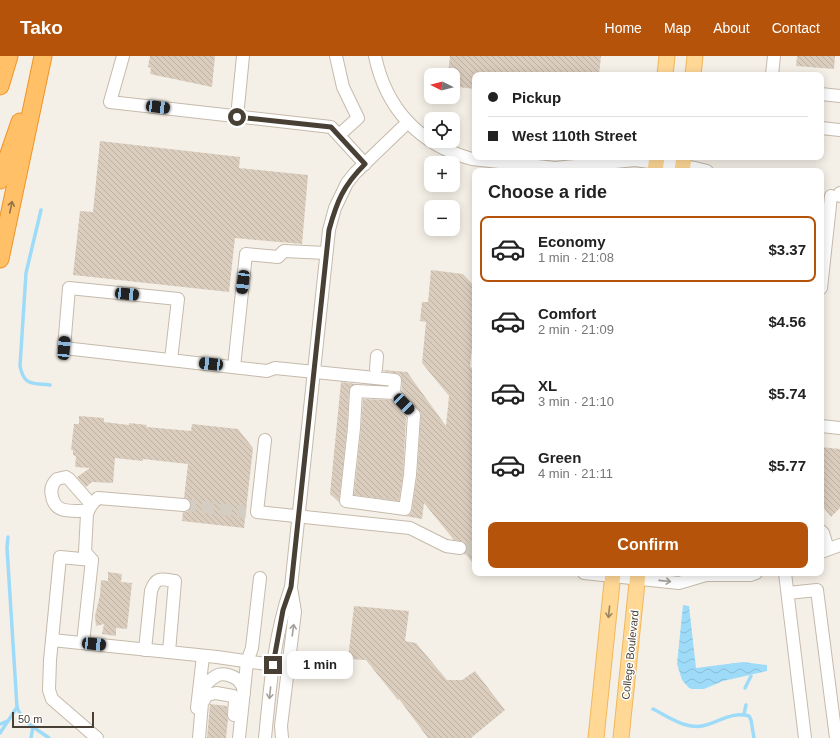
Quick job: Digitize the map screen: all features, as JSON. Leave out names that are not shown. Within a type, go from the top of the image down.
[{"type":"highway","points":[[0,86],[9,56]]},
{"type":"highway","points":[[0,180],[40,56]]},
{"type":"highway","points":[[0,259],[43,56]]},
{"type":"main road","points":[[665,72],[667,56]]},
{"type":"main road","points":[[693,72],[695,56]]},
{"type":"main road","points":[[596,738],[613,576]]},
{"type":"main road","name":"College Boulevard","points":[[621,738],[638,576]]},
{"type":"street","points":[[123,56],[110,102],[331,127],[365,164]]},
{"type":"street","points":[[237,117],[243,56]]},
{"type":"street","points":[[336,56],[343,87],[358,118],[338,135]]},
{"type":"street","points":[[375,56],[378,72],[386,92],[398,112],[423,137],[439,147],[460,156],[472,159]]},
{"type":"street","points":[[772,72],[774,56]]},
{"type":"street","points":[[824,94],[840,96]]},
{"type":"street","points":[[265,738],[273,665],[283,610],[291,587],[329,230],[335,208],[347,183],[408,122]]},
{"type":"street","points":[[824,128],[840,130]]},
{"type":"street","points":[[476,160],[486,163],[547,168]]},
{"type":"street","points":[[567,168],[635,160],[683,165],[695,168]]},
{"type":"street","points":[[824,267],[834,196]]},
{"type":"street","points":[[234,367],[246,254],[278,257],[284,251],[326,253]]},
{"type":"street","points":[[171,360],[178,299],[69,288],[64,348],[267,371],[275,368],[395,380],[394,393],[414,415],[410,475],[405,509],[346,501],[354,428],[356,391],[394,393]]},
{"type":"street","points":[[376,369],[377,356]]},
{"type":"street","points":[[824,426],[840,428]]},
{"type":"street","points":[[265,440],[251,512],[410,528],[446,546],[460,548]]},
{"type":"street","points":[[83,643],[92,560],[86,552],[90,508],[98,498],[184,505]]},
{"type":"street","points":[[825,550],[840,545]]},
{"type":"street","points":[[92,560],[60,557],[50,660],[49,690],[52,699],[97,738]]},
{"type":"street","points":[[638,576],[679,583],[698,576]]},
{"type":"street","points":[[785,576],[806,738]]},
{"type":"street","points":[[232,738],[247,662],[252,648],[260,578]]},
{"type":"street","points":[[145,650],[151,591],[153,584],[157,580],[161,579],[175,581],[169,652]]},
{"type":"street","points":[[282,738],[281,726],[295,612],[291,587]]},
{"type":"street","points":[[788,593],[817,590],[836,738]]},
{"type":"street","points":[[52,640],[169,652],[273,665]]},
{"type":"street","points":[[199,738],[202,703],[203,656]]},
{"type":"street","points":[[193,738],[202,697],[208,683],[215,676],[221,675],[233,677],[242,684],[240,697],[239,738]]},
{"type":"street","points":[[202,697],[216,693],[240,697]]},
{"type":"water","points":[[683,605],[689,606],[696,668],[743,662],[767,665],[767,671],[723,681],[704,689],[689,688],[682,680],[677,664]]},
{"type":"building","points":[[150,56],[215,56],[212,87],[150,74],[151,68],[148,67]]},
{"type":"building","points":[[450,56],[601,56],[599,72],[472,72],[472,89],[460,87],[460,68],[449,68]]},
{"type":"building","points":[[797,56],[835,56],[834,69],[796,66]]},
{"type":"building","points":[[100,141],[240,157],[239,168],[308,175],[302,244],[235,238],[229,292],[73,275],[80,211],[93,212]]},
{"type":"building","points":[[431,270],[463,274],[472,284],[472,348],[470,366],[472,368],[472,562],[465,553],[467,549],[465,542],[454,540],[424,503],[422,519],[405,516],[411,514],[412,510],[417,476],[421,413],[402,390],[402,380],[400,374],[383,370],[407,372],[446,426],[449,396],[422,363],[426,322],[420,321],[422,302],[428,302]]},
{"type":"building","points":[[341,382],[356,384],[350,387],[349,391],[347,427],[339,502],[330,494]]},
{"type":"building","points":[[363,399],[391,400],[406,418],[403,474],[399,501],[354,495]]},
{"type":"building","points":[[79,416],[104,418],[104,422],[129,425],[129,423],[147,425],[146,427],[191,431],[192,424],[238,429],[253,448],[244,528],[182,521],[183,512],[188,512],[191,506],[191,501],[184,498],[188,464],[143,459],[143,461],[115,458],[113,483],[92,482],[86,487],[77,477],[90,468],[75,467],[76,456],[73,455],[73,450],[71,450],[74,424],[79,424]]},
{"type":"building","points":[[824,447],[840,449],[840,508],[831,517],[824,508]]},
{"type":"building","points":[[108,572],[122,574],[121,582],[132,583],[127,629],[116,628],[116,636],[102,634],[104,624],[96,626],[95,616],[100,595],[101,580],[108,581]]},
{"type":"building","points":[[354,606],[409,611],[405,641],[416,643],[447,680],[462,680],[475,671],[505,710],[471,738],[428,738],[399,699],[398,700],[366,660],[348,659]]},
{"type":"building","points":[[210,704],[227,706],[228,719],[226,738],[207,738]]},
{"type":"waterway","points":[[41,210],[26,273],[20,366],[24,377],[30,382],[50,385]]},
{"type":"waterway","points":[[8,537],[7,548],[17,707],[22,717],[26,721],[49,738]]},
{"type":"waterway","points":[[745,688],[751,676]]},
{"type":"waterway","points":[[744,714],[746,705]]},
{"type":"waterway","points":[[0,724],[8,721],[17,707]]},
{"type":"waterway","points":[[653,709],[689,726],[708,725],[730,716],[749,716],[754,738]]},
{"type":"waterway","points":[[0,733],[8,721]]},
{"type":"waterway","points":[[31,738],[33,726]]},
{"type":"tunnel","points":[[184,505],[246,512]]},
{"type":"tunnel","points":[[460,548],[472,549]]},
{"type":"route","points":[[237,117],[331,127],[365,164],[347,183],[335,208],[329,230],[291,587],[283,610],[273,665]]}]
